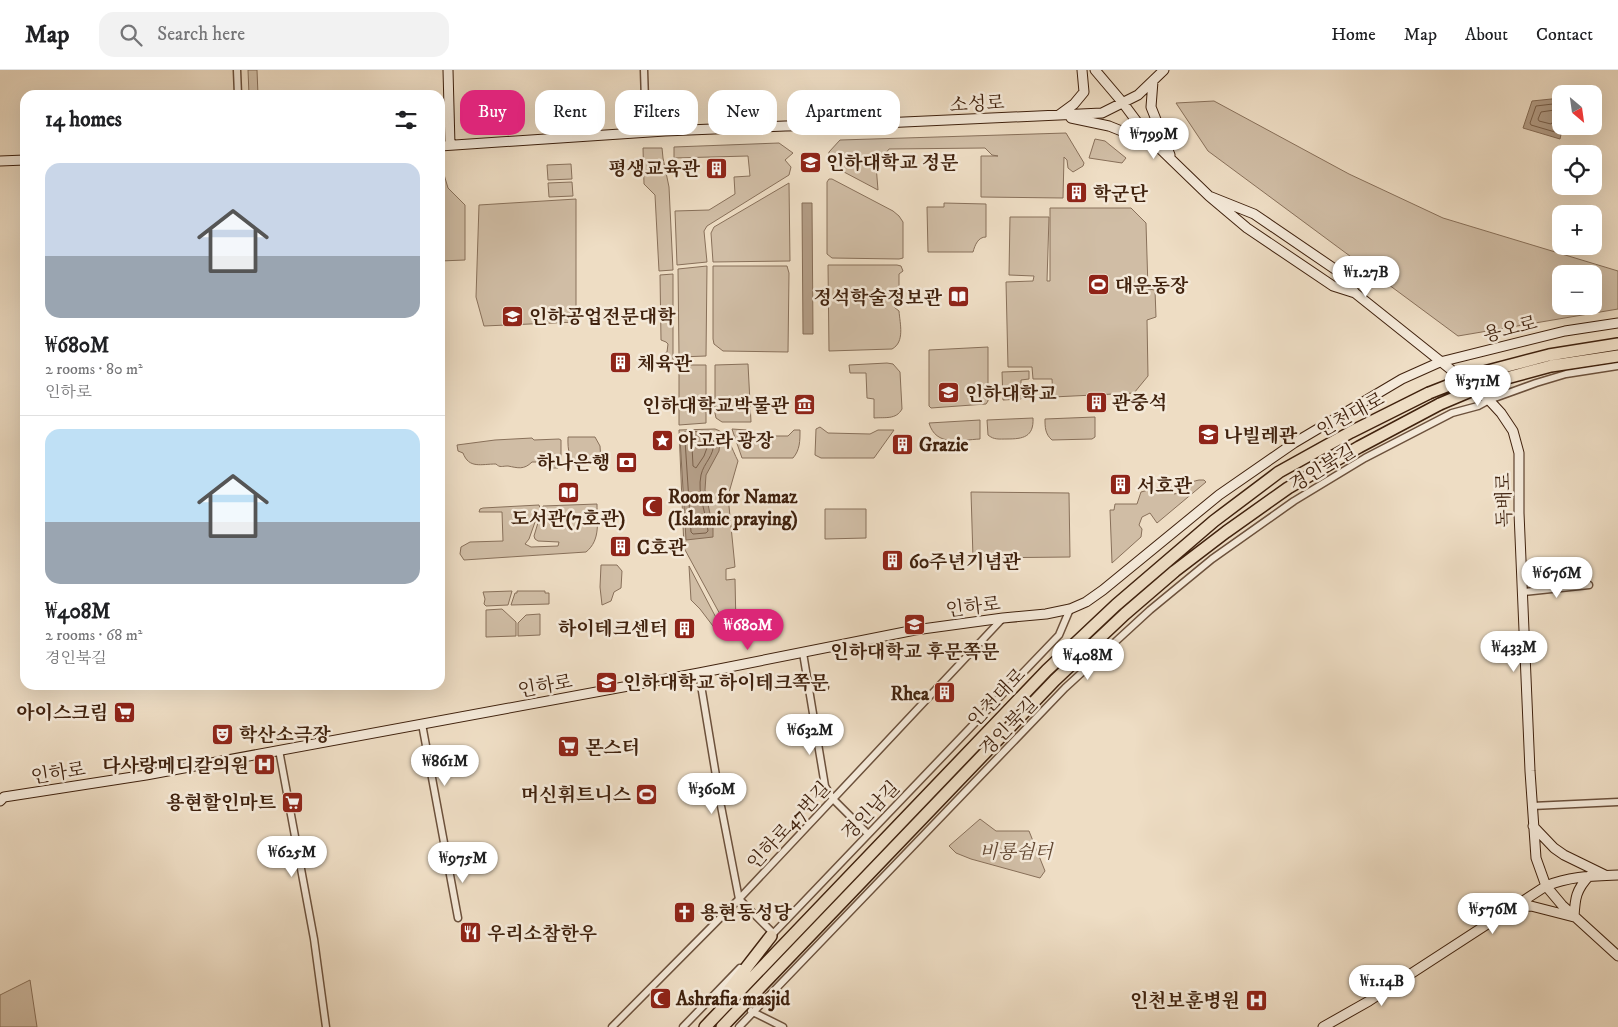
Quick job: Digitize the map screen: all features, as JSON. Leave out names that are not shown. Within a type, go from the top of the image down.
[{"type":"highway","name":"인천대로","points":[[705,1027],[1047,670],[1123,599],[1214,521],[1279,472],[1429,392],[1480,373],[1549,354],[1618,344]]},
{"type":"highway","name":"인천대로","points":[[722,1027],[1048,687],[1125,614],[1175,571],[1226,532],[1288,488],[1359,447],[1440,404],[1492,382],[1551,366],[1618,356]]},
{"type":"highway","points":[[715,1017],[729,990],[772,935]]},
{"type":"main road","points":[[448,70],[450,145]]},
{"type":"main road","points":[[1058,115],[1081,97],[1084,92],[1082,70]]},
{"type":"main road","name":"독배로","points":[[1095,70],[1149,138],[1209,196],[1247,228],[1333,286],[1355,293]]},
{"type":"main road","name":"소성로","points":[[698,130],[839,126],[1102,113],[1138,95],[1164,70]]},
{"type":"main road","points":[[1153,81],[1151,107],[1172,160]]},
{"type":"main road","points":[[1058,115],[1109,126],[1157,146]]},
{"type":"main road","name":"소성로","points":[[445,146],[615,134]]},
{"type":"main road","points":[[0,161],[20,160]]},
{"type":"main road","name":"독배로","points":[[1209,196],[1254,214],[1342,274],[1355,293],[1489,400],[1501,413],[1513,432],[1518,453],[1522,592],[1536,858],[1546,886],[1562,906],[1618,956]]},
{"type":"main road","name":"용오로","points":[[1440,362],[1565,331],[1618,323]]},
{"type":"main road","name":"인하로","points":[[0,801],[4,798],[146,775],[699,673],[915,630],[1046,614],[1070,609],[1086,602],[1103,590],[1219,495],[1294,444],[1402,379],[1440,362]]},
{"type":"main road","points":[[1533,826],[1554,848],[1564,855],[1605,875]]},
{"type":"main road","points":[[1323,1027],[1369,1000],[1546,886],[1559,881],[1589,876],[1618,875]]},
{"type":"main road","points":[[1514,907],[1531,906],[1574,917],[1574,902],[1579,886],[1589,876]]},
{"type":"street","points":[[237,70],[238,90]]},
{"type":"street","points":[[644,70],[645,90]]},
{"type":"street","name":"경인북길","points":[[739,1027],[1065,688],[1150,610],[1212,558],[1316,487],[1365,458],[1452,413],[1478,406],[1489,400],[1566,374],[1618,366]]},
{"type":"street","points":[[1522,592],[1589,585]]},
{"type":"street","name":"경인남길","points":[[683,1027],[1059,636],[1070,609]]},
{"type":"street","name":"인하로47번길","points":[[612,1027],[739,899],[1003,618]]},
{"type":"street","points":[[803,653],[825,786],[833,799],[868,834]]},
{"type":"street","points":[[699,673],[721,806],[739,899],[772,935]]},
{"type":"street","points":[[809,689],[825,687]]},
{"type":"street","points":[[422,724],[458,918]]},
{"type":"street","points":[[279,750],[314,939],[326,1027]]},
{"type":"street","points":[[1532,806],[1618,802]]},
{"type":"street","points":[[752,1012],[783,1027]]},
{"type":"green space","points":[[248,70],[257,70],[258,90],[249,90]]},
{"type":"green space","points":[[1214,101],[1349,174],[1443,218],[1552,251],[1552,255],[1565,255],[1598,265],[1552,265],[1552,315],[1582,315],[1458,336],[1208,151],[1176,103]]},
{"type":"green space","points":[[1066,133],[1084,163],[1083,166],[1073,172],[1068,168],[1067,160],[1064,157],[1063,198],[981,197],[981,156],[998,156],[992,155],[985,148],[889,149],[884,158],[876,165],[878,190],[827,163],[829,152],[840,140]]},
{"type":"green space","points":[[1095,139],[1105,141],[1126,158],[1122,163],[1089,158]]},
{"type":"green space","points":[[779,143],[793,153],[785,160],[791,167],[789,175],[707,226],[704,231],[707,262],[677,265],[675,211],[709,210],[735,194],[734,177],[750,176],[748,156],[674,158],[674,147]]},
{"type":"green space","points":[[643,148],[662,148],[669,187],[673,270],[659,271],[655,195],[644,184]]},
{"type":"green space","points":[[571,164],[572,179],[548,180],[547,165]]},
{"type":"green space","points":[[445,178],[448,188],[465,205],[465,260],[445,261]]},
{"type":"green space","points":[[829,179],[893,211],[899,216],[903,222],[903,258],[832,258],[827,254],[827,182]]},
{"type":"green space","points":[[572,182],[573,196],[549,197],[548,183]]},
{"type":"green space","points":[[789,183],[790,261],[713,262],[711,233],[714,227]]},
{"type":"green space","points":[[576,199],[576,322],[484,326],[476,297],[479,205]]},
{"type":"green space","points":[[944,203],[986,204],[986,237],[979,240],[973,252],[928,252],[927,207],[944,207]]},
{"type":"green space","name":"대운동장","points":[[1050,208],[1131,208],[1146,223],[1148,289],[1155,290],[1156,317],[1147,320],[1148,376],[1134,393],[1053,397],[1052,379],[1033,379],[1032,367],[1008,367],[1006,282],[1033,281],[1034,276],[1009,275],[1010,217],[1049,217],[1047,281],[1050,281]]},
{"type":"green space","points":[[828,265],[901,266],[903,271],[899,274],[899,293],[895,294],[892,299],[894,307],[899,311],[901,327],[899,342],[896,346],[892,349],[829,351]]},
{"type":"green space","points":[[707,266],[706,356],[679,357],[678,269]]},
{"type":"green space","points":[[713,266],[787,266],[789,273],[788,352],[723,351],[714,344]]},
{"type":"green space","points":[[1602,266],[1618,271],[1618,309],[1602,312]]},
{"type":"green space","points":[[673,274],[673,365],[661,365],[660,359],[667,352],[668,344],[661,340],[660,275]]},
{"type":"green space","points":[[988,347],[988,401],[986,404],[931,408],[929,406],[929,350]]},
{"type":"green space","points":[[748,364],[751,422],[722,422],[716,418],[715,413],[715,365]]},
{"type":"green space","points":[[893,364],[900,372],[902,409],[897,415],[886,418],[874,418],[874,399],[867,398],[866,373],[850,373],[849,365]]},
{"type":"green space","points":[[679,365],[706,365],[706,423],[679,425]]},
{"type":"green space","points":[[1029,371],[1029,379],[1021,380],[1021,399],[1003,400],[1002,372]]},
{"type":"green space","points":[[1095,417],[1095,437],[1092,439],[1052,440],[1046,430],[1045,419]]},
{"type":"green space","points":[[1033,418],[1032,429],[1026,436],[1013,439],[999,439],[988,435],[987,420]]},
{"type":"green space","points":[[980,420],[980,439],[965,440],[943,439],[932,431],[929,423]]},
{"type":"green space","points":[[820,427],[828,433],[870,434],[878,430],[894,430],[874,458],[821,458],[815,455],[816,429]]},
{"type":"green space","points":[[715,429],[726,438],[738,461],[728,496],[735,567],[726,569],[726,580],[735,579],[736,627],[728,629],[684,548],[679,430]]},
{"type":"green space","points":[[732,429],[747,430],[753,436],[788,436],[794,430],[800,430],[800,442],[793,458],[742,458]]},
{"type":"green space","points":[[568,437],[595,437],[600,446],[601,462],[586,463],[575,461],[569,453]]},
{"type":"green space","points":[[532,438],[534,440],[561,440],[561,458],[558,468],[544,468],[540,462],[532,462],[521,468],[496,464],[472,464],[463,453],[458,451],[457,445],[495,440]]},
{"type":"green space","points":[[1199,480],[1206,482],[1157,523],[1150,513],[1142,517],[1139,525],[1142,529],[1141,537],[1112,563],[1110,510],[1114,510],[1115,504],[1137,504],[1141,492],[1167,485],[1172,487],[1174,494],[1179,493],[1188,484]]},
{"type":"green space","points":[[971,492],[1069,493],[1070,557],[973,558]]},
{"type":"green space","points":[[597,504],[596,536],[591,547],[586,552],[464,560],[460,554],[461,547],[470,542],[503,541],[502,512],[479,512],[480,509],[539,505],[540,508],[529,539],[525,544],[531,547],[558,546],[559,542],[538,541],[535,539],[534,536],[543,506]]},
{"type":"green space","points":[[825,509],[866,509],[866,538],[825,539]]},
{"type":"green space","points":[[601,565],[617,565],[622,571],[621,588],[614,592],[611,601],[602,605],[600,587]]},
{"type":"green space","points":[[689,566],[723,631],[716,630],[691,600]]},
{"type":"green space","points":[[512,591],[508,605],[486,606],[484,604],[483,592]]},
{"type":"green space","points":[[517,591],[545,591],[545,593],[549,593],[549,604],[511,605]]},
{"type":"green space","points":[[502,609],[516,622],[516,636],[486,637],[486,610]]},
{"type":"green space","points":[[540,614],[540,635],[518,636],[518,623],[526,615]]},
{"type":"green space","name":"비룡쉼터","points":[[980,819],[996,831],[1029,831],[1045,871],[1040,878],[971,859],[956,853],[949,846]]},
{"type":"green space","points":[[30,980],[37,1027],[0,1027],[0,995]]},
{"type":"water","points":[[1552,99],[1552,135],[1561,135],[1560,139],[1523,128],[1532,101]]},
{"type":"water","points":[[802,203],[812,203],[813,334],[803,334]]},
{"type":"water","points":[[712,431],[720,440],[719,451],[706,475],[705,490],[713,528],[713,537],[686,540],[680,438],[684,432]]},
{"type":"tunnel","points":[[713,1002],[750,1011]]},
{"type":"place","name":"인하대학교 정문","points":[[810,162]]},
{"type":"place","name":"평생교육관","points":[[716,168]]},
{"type":"place","name":"학군단","points":[[1077,193]]},
{"type":"place","name":"대운동장","points":[[1099,285]]},
{"type":"place","name":"정석학술정보관","points":[[958,297]]},
{"type":"place","name":"인하공업전문대학","points":[[513,316]]},
{"type":"place","name":"체육관","points":[[621,363]]},
{"type":"place","name":"인하대학교","points":[[949,393]]},
{"type":"place","name":"관중석","points":[[1096,402]]},
{"type":"place","name":"인하대학교박물관","points":[[805,405]]},
{"type":"place","name":"나빌레관","points":[[1208,435]]},
{"type":"place","name":"아고라 광장","points":[[662,440]]},
{"type":"place","name":"Grazie","points":[[903,444]]},
{"type":"place","name":"하나은행","points":[[626,462]]},
{"type":"place","name":"서호관","points":[[1121,485]]},
{"type":"place","name":"도서관(7호관)","points":[[568,492]]},
{"type":"place","name":"Room for Namaz (Islamic praying)","points":[[652,507]]},
{"type":"place","name":"C호관","points":[[621,547]]},
{"type":"place","name":"60주년기념관","points":[[893,561]]},
{"type":"place","name":"인하대학교 후문쪽문","points":[[915,625]]},
{"type":"place","name":"하이테크센터","points":[[684,628]]},
{"type":"place","name":"인하대학교 하이테크쪽문","points":[[607,682]]},
{"type":"place","name":"Rhea","points":[[945,693]]},
{"type":"place","name":"아이스크림","points":[[124,712]]},
{"type":"place","name":"학산소극장","points":[[223,734]]},
{"type":"place","name":"몬스터","points":[[569,747]]},
{"type":"place","name":"다사랑메디칼의원","points":[[265,765]]},
{"type":"place","name":"머신휘트니스","points":[[647,794]]},
{"type":"place","name":"용현할인마트","points":[[292,802]]},
{"type":"place","name":"용현동성당","points":[[684,912]]},
{"type":"place","name":"우리소참한우","points":[[471,933]]},
{"type":"place","name":"Ashrafia masjid","points":[[660,998]]},
{"type":"place","name":"인천보훈병원","points":[[1256,1000]]}]
